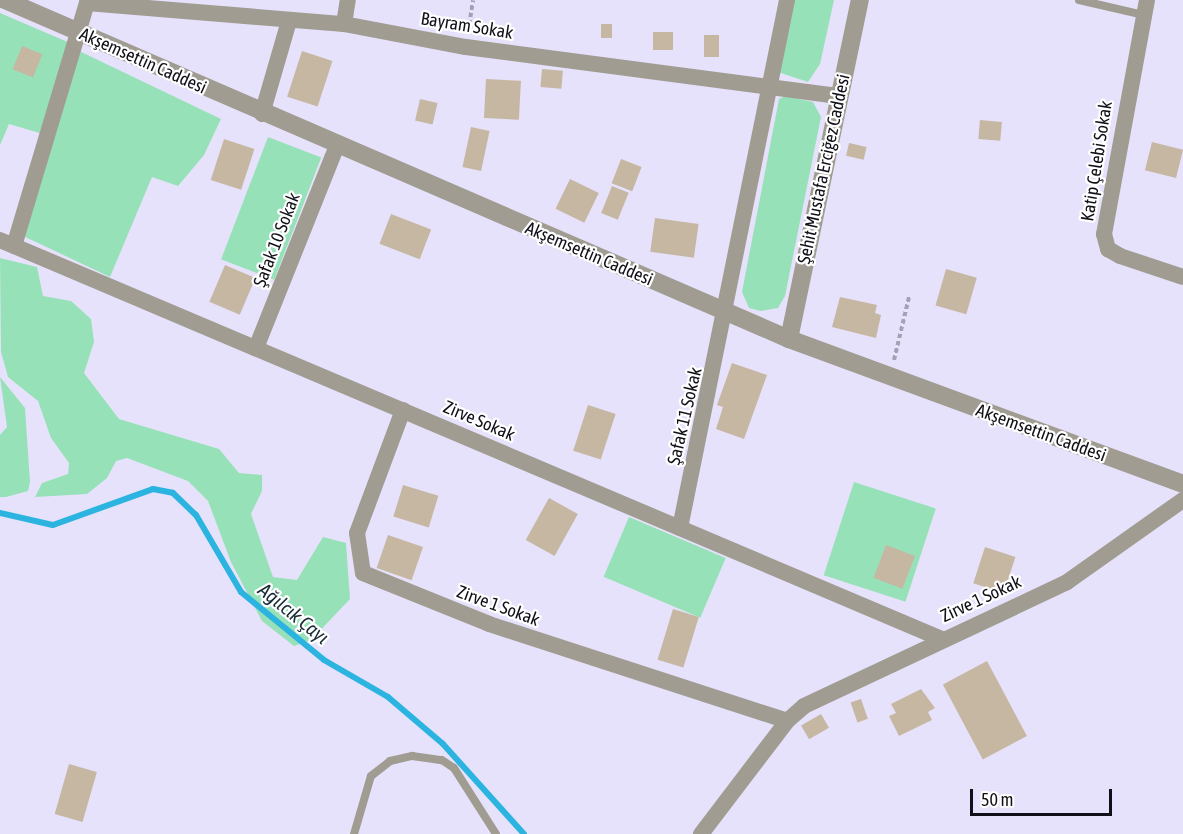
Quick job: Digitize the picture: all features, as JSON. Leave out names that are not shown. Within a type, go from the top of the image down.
[{"type":"street","name":"Akşemsettin Caddesi","points":[[5,0],[336,148],[789,339],[1183,484]]},
{"type":"street","points":[[344,24],[348,0]]},
{"type":"street","name":"Şafak 11 Sokak","points":[[680,528],[728,312],[787,0]]},
{"type":"street","name":"Şehit Mustafa Erciğez Caddesi","points":[[789,339],[860,0]]},
{"type":"street","points":[[7,243],[87,2]]},
{"type":"street","name":"Bayram Sokak","points":[[87,2],[344,24],[466,47],[770,84],[840,96]]},
{"type":"street","name":"Katip Çelebi Sokak","points":[[1145,7],[1104,234],[1108,249],[1120,256],[1183,277]]},
{"type":"street","points":[[262,114],[289,21]]},
{"type":"street","name":"Şafak 10 Sokak","points":[[256,348],[336,148]]},
{"type":"street","name":"Zirve Sokak","points":[[7,243],[942,639]]},
{"type":"street","name":"Zirve 1 Sokak","points":[[403,410],[357,533],[363,573],[489,624],[787,721]]},
{"type":"street","name":"Zirve 1 Sokak","points":[[701,834],[787,721],[830,692],[1067,582],[1183,500]]},
{"type":"lane","points":[[1079,0],[1145,7]]},
{"type":"lane","points":[[354,834],[371,776],[390,761],[412,756],[442,760],[454,768],[496,834]]},
{"type":"path","points":[[466,47],[473,0]]},
{"type":"path","points":[[890,377],[909,297]]},
{"type":"green space","points":[[788,0],[834,0],[820,64],[808,82],[775,71]]},
{"type":"green space","points":[[0,13],[70,43],[43,134],[9,124],[0,145]]},
{"type":"green space","points":[[75,49],[221,119],[204,155],[178,186],[152,177],[110,277],[21,235]]},
{"type":"green space","points":[[785,96],[813,102],[821,117],[785,296],[778,308],[761,311],[749,308],[742,292],[779,99]]},
{"type":"green space","points":[[268,137],[321,157],[274,280],[221,259]]},
{"type":"green space","points":[[0,258],[37,267],[43,296],[71,301],[91,319],[94,342],[84,373],[119,419],[219,449],[239,473],[262,475],[262,491],[251,514],[273,577],[297,580],[323,537],[346,543],[350,599],[311,640],[294,646],[262,621],[231,562],[208,501],[188,481],[127,458],[116,461],[107,478],[87,494],[35,497],[42,483],[68,474],[69,463],[51,438],[38,401],[8,377],[1,352]]},
{"type":"green space","points":[[0,377],[25,408],[30,482],[28,491],[6,497],[0,497],[0,435],[7,427]]},
{"type":"green space","points":[[854,482],[936,509],[906,602],[824,575]]},
{"type":"green space","points":[[629,517],[726,558],[700,618],[604,577]]},
{"type":"building","points":[[601,24],[612,24],[612,38],[601,38]]},
{"type":"building","points":[[653,32],[673,32],[673,50],[653,50]]},
{"type":"building","points":[[704,35],[719,35],[719,57],[704,57]]},
{"type":"building","points":[[22,46],[42,54],[33,77],[13,69]]},
{"type":"building","points":[[302,51],[332,61],[318,107],[287,97]]},
{"type":"building","points":[[542,69],[563,71],[561,89],[540,87]]},
{"type":"building","points":[[486,79],[521,81],[519,120],[484,118]]},
{"type":"building","points":[[420,99],[438,103],[433,124],[415,120]]},
{"type":"building","points":[[980,120],[1002,122],[1000,141],[978,139]]},
{"type":"building","points":[[471,127],[490,131],[481,171],[462,167]]},
{"type":"building","points":[[224,139],[254,149],[241,190],[211,180]]},
{"type":"building","points":[[1152,142],[1183,150],[1176,178],[1145,170]]},
{"type":"building","points":[[849,143],[867,147],[864,160],[846,156]]},
{"type":"building","points":[[621,159],[642,167],[632,191],[612,183]]},
{"type":"building","points":[[570,179],[599,193],[584,223],[556,209]]},
{"type":"building","points":[[612,186],[629,193],[618,220],[601,213]]},
{"type":"building","points":[[391,214],[431,229],[420,259],[380,244]]},
{"type":"building","points":[[655,218],[699,224],[694,258],[650,252]]},
{"type":"building","points":[[225,265],[255,278],[240,315],[209,302]]},
{"type":"building","points":[[946,269],[977,278],[966,314],[936,306]]},
{"type":"building","points":[[840,297],[877,305],[875,313],[881,315],[876,338],[832,327]]},
{"type":"building","points":[[732,363],[767,375],[744,439],[716,429],[723,407],[717,405]]},
{"type":"building","points":[[588,405],[616,414],[601,460],[573,451]]},
{"type":"building","points":[[403,485],[438,496],[429,527],[393,517]]},
{"type":"building","points":[[549,498],[578,514],[555,556],[526,540]]},
{"type":"building","points":[[388,535],[423,547],[412,580],[377,568]]},
{"type":"building","points":[[886,545],[915,556],[902,589],[873,578]]},
{"type":"building","points":[[985,547],[1015,557],[1004,593],[973,583]]},
{"type":"building","points":[[673,609],[699,617],[683,668],[658,660]]},
{"type":"building","points":[[987,661],[1027,736],[983,760],[943,684]]},
{"type":"building","points":[[921,689],[935,708],[928,712],[932,720],[899,736],[889,716],[896,713],[891,704]]},
{"type":"building","points":[[861,699],[868,719],[857,722],[851,703]]},
{"type":"building","points":[[821,714],[829,728],[809,739],[801,726]]},
{"type":"building","points":[[69,764],[97,772],[83,822],[55,814]]},
{"type":"waterway","name":"Ağılcık Çayı","points":[[0,513],[53,525],[153,489],[173,493],[196,515],[241,592],[324,660],[388,697],[443,744],[524,834]]}]
